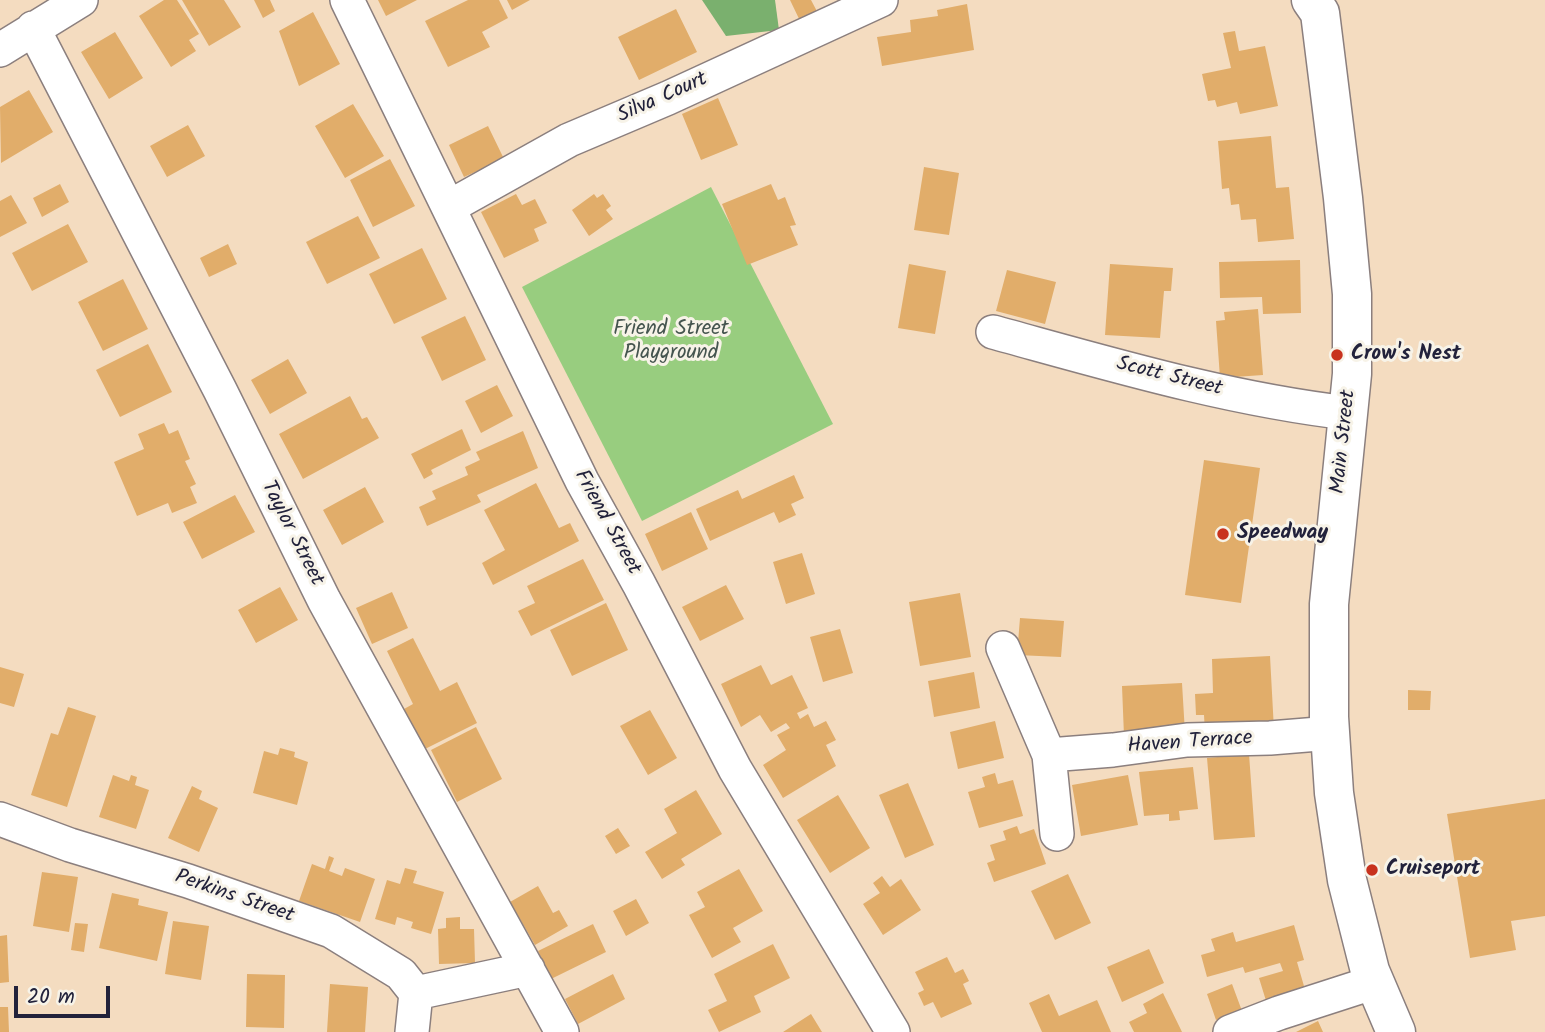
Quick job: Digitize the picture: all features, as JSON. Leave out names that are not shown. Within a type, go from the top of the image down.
[{"type":"main road","name":"Main Street","points":[[1318,4],[1343,198],[1352,293],[1352,374],[1329,604],[1329,717],[1334,793],[1347,880],[1375,982],[1396,1032]]},
{"type":"street","points":[[0,50],[81,0]]},
{"type":"street","name":"Friend Street","points":[[347,0],[582,481],[735,769],[892,1032]]},
{"type":"street","name":"Silva Court","points":[[450,207],[569,140],[668,98],[881,0]]},
{"type":"street","name":"Taylor Street","points":[[33,28],[220,390],[324,600],[562,1032]]},
{"type":"street","name":"Scott Street","points":[[993,332],[1177,382],[1293,407],[1348,413]]},
{"type":"street","points":[[1003,648],[1049,755],[1057,834]]},
{"type":"street","name":"Haven Terrace","points":[[1049,755],[1187,740],[1331,733]]},
{"type":"street","name":"Perkins Street","points":[[0,819],[70,845],[188,881],[331,931],[401,974],[416,993]]},
{"type":"street","points":[[412,1032],[416,993],[528,970]]},
{"type":"street","points":[[1230,1032],[1375,982]]},
{"type":"green space","points":[[702,0],[775,0],[779,30],[726,36]]},
{"type":"green space","name":"Friend Street Playground","points":[[711,187],[833,424],[642,521],[522,287]]},
{"type":"building","points":[[164,0],[177,0],[199,34],[189,40],[196,51],[171,67],[139,16]]},
{"type":"building","points":[[182,0],[224,0],[241,27],[209,46]]},
{"type":"building","points":[[254,0],[270,0],[275,11],[263,18]]},
{"type":"building","points":[[378,0],[417,0],[386,16]]},
{"type":"building","points":[[468,0],[499,0],[508,18],[482,32],[490,47],[448,67],[425,21]]},
{"type":"building","points":[[507,0],[530,0],[512,10]]},
{"type":"building","points":[[790,0],[811,0],[820,17],[802,25]]},
{"type":"building","points":[[967,4],[974,50],[882,66],[877,37],[911,32],[910,20],[938,16],[937,10]]},
{"type":"building","points":[[676,9],[697,52],[639,80],[618,37]]},
{"type":"building","points":[[313,12],[340,64],[299,86],[279,31]]},
{"type":"building","points":[[1235,31],[1239,51],[1265,46],[1278,106],[1240,114],[1237,102],[1217,107],[1215,100],[1208,101],[1202,74],[1231,68],[1223,33]]},
{"type":"building","points":[[115,32],[143,78],[109,99],[81,52]]},
{"type":"building","points":[[29,90],[53,132],[1,163],[0,107]]},
{"type":"building","points":[[718,98],[738,145],[701,160],[682,114]]},
{"type":"building","points":[[353,104],[384,156],[345,178],[315,126]]},
{"type":"building","points":[[188,125],[205,156],[167,177],[150,146]]},
{"type":"building","points":[[488,126],[504,159],[464,177],[449,145]]},
{"type":"building","points":[[1271,136],[1276,188],[1289,187],[1294,239],[1258,242],[1256,219],[1241,220],[1239,204],[1231,205],[1229,188],[1222,189],[1218,141]]},
{"type":"building","points":[[390,159],[415,206],[373,227],[350,180]]},
{"type":"building","points":[[924,167],[959,173],[949,235],[914,230]]},
{"type":"building","points":[[60,184],[69,202],[42,217],[33,198]]},
{"type":"building","points":[[771,184],[778,200],[785,197],[796,225],[790,226],[798,245],[747,265],[722,204]]},
{"type":"building","points":[[516,194],[522,205],[535,199],[547,223],[534,229],[539,241],[504,258],[481,212]]},
{"type":"building","points":[[594,194],[597,198],[603,194],[611,206],[606,210],[613,219],[589,236],[572,210]]},
{"type":"building","points":[[11,195],[27,223],[0,237],[0,201]]},
{"type":"building","points":[[358,216],[380,258],[327,284],[306,242]]},
{"type":"building","points":[[68,224],[88,262],[32,291],[12,253]]},
{"type":"building","points":[[228,244],[237,264],[209,277],[200,258]]},
{"type":"building","points":[[422,248],[447,299],[394,324],[369,274]]},
{"type":"building","points":[[1300,260],[1301,313],[1263,314],[1262,297],[1220,298],[1219,262]]},
{"type":"building","points":[[909,264],[946,271],[935,334],[898,328]]},
{"type":"building","points":[[1110,264],[1173,268],[1171,291],[1164,291],[1160,338],[1105,335]]},
{"type":"building","points":[[1007,270],[1056,282],[1045,324],[996,311]]},
{"type":"building","points":[[123,279],[148,329],[103,351],[78,302]]},
{"type":"building","points":[[1258,309],[1263,375],[1220,378],[1216,321],[1225,320],[1224,312]]},
{"type":"building","points":[[465,316],[486,360],[442,381],[421,337]]},
{"type":"building","points":[[148,344],[172,392],[120,417],[96,370]]},
{"type":"building","points":[[288,359],[307,393],[270,414],[251,380]]},
{"type":"building","points":[[497,385],[513,416],[481,433],[465,401]]},
{"type":"building","points":[[350,396],[362,419],[367,417],[379,438],[303,479],[279,434]]},
{"type":"building","points":[[164,423],[169,434],[178,430],[190,459],[185,461],[196,484],[190,487],[197,503],[172,513],[168,503],[137,516],[114,462],[144,449],[138,434]]},
{"type":"building","points":[[462,429],[471,450],[431,470],[433,474],[424,479],[411,454]]},
{"type":"building","points":[[523,431],[538,468],[477,495],[481,502],[427,526],[419,507],[436,499],[432,491],[468,475],[465,467],[480,460],[476,452]]},
{"type":"building","points":[[1204,460],[1260,468],[1241,603],[1185,595]]},
{"type":"building","points":[[794,475],[804,498],[791,504],[796,515],[779,523],[774,512],[710,541],[696,509],[738,490],[742,499]]},
{"type":"building","points":[[536,483],[559,528],[570,523],[579,541],[493,585],[482,563],[505,550],[484,510]]},
{"type":"building","points":[[365,487],[384,522],[342,545],[323,510]]},
{"type":"building","points":[[235,495],[255,532],[202,559],[183,522]]},
{"type":"building","points":[[691,512],[708,549],[662,571],[645,534]]},
{"type":"building","points":[[802,553],[815,594],[786,604],[773,562]]},
{"type":"building","points":[[583,559],[604,600],[531,636],[518,611],[535,603],[527,586]]},
{"type":"building","points":[[726,585],[744,619],[700,641],[682,607]]},
{"type":"building","points":[[280,587],[298,620],[256,643],[238,610]]},
{"type":"building","points":[[392,592],[408,628],[372,644],[356,608]]},
{"type":"building","points":[[960,593],[971,657],[920,666],[909,602]]},
{"type":"building","points":[[606,603],[628,650],[572,676],[550,630]]},
{"type":"building","points":[[1020,618],[1064,621],[1061,657],[1017,655]]},
{"type":"building","points":[[840,629],[853,673],[823,682],[810,637]]},
{"type":"building","points":[[413,638],[440,691],[457,682],[477,723],[425,749],[404,709],[413,704],[387,651]]},
{"type":"building","points":[[1270,656],[1274,730],[1205,733],[1204,715],[1196,715],[1195,694],[1213,693],[1212,659]]},
{"type":"building","points":[[761,665],[771,685],[792,675],[808,708],[797,713],[800,719],[808,714],[814,727],[826,721],[836,740],[826,745],[836,766],[783,798],[763,765],[786,750],[777,735],[790,728],[786,723],[771,732],[760,715],[741,727],[721,684]]},
{"type":"building","points":[[0,667],[24,674],[14,707],[0,703]]},
{"type":"building","points":[[974,672],[980,708],[934,717],[928,681]]},
{"type":"building","points":[[1182,683],[1185,733],[1124,736],[1122,686]]},
{"type":"building","points":[[1408,690],[1431,691],[1430,710],[1408,710]]},
{"type":"building","points":[[68,707],[96,716],[67,807],[31,795],[51,733],[58,735]]},
{"type":"building","points":[[650,710],[677,758],[648,775],[620,726]]},
{"type":"building","points":[[995,721],[1004,758],[958,769],[950,732]]},
{"type":"building","points":[[476,727],[502,779],[457,802],[431,750]]},
{"type":"building","points":[[280,748],[295,752],[294,757],[308,762],[297,805],[253,793],[264,751],[278,755]]},
{"type":"building","points":[[1249,754],[1255,837],[1214,840],[1207,758]]},
{"type":"building","points":[[1193,767],[1198,809],[1179,811],[1180,820],[1169,821],[1169,814],[1144,816],[1139,772]]},
{"type":"building","points":[[995,773],[998,784],[1013,780],[1023,816],[979,828],[968,792],[985,787],[982,777]]},
{"type":"building","points":[[113,775],[129,781],[131,775],[137,777],[135,785],[149,790],[136,829],[99,817]]},
{"type":"building","points":[[1128,775],[1138,825],[1081,836],[1072,785]]},
{"type":"building","points":[[908,783],[934,845],[905,858],[879,795]]},
{"type":"building","points":[[192,786],[202,791],[199,799],[218,808],[199,852],[168,838]]},
{"type":"building","points":[[696,790],[722,834],[681,859],[685,865],[662,879],[645,852],[677,833],[664,809]]},
{"type":"building","points":[[838,795],[870,848],[830,873],[797,820]]},
{"type":"building","points":[[1545,799],[1545,916],[1511,921],[1516,950],[1470,958],[1447,814]]},
{"type":"building","points":[[1017,826],[1020,834],[1034,829],[1046,864],[994,882],[987,863],[995,860],[990,845],[1006,840],[1003,831]]},
{"type":"building","points":[[618,828],[630,846],[616,854],[605,836]]},
{"type":"building","points":[[329,856],[334,858],[329,871],[342,876],[345,868],[375,879],[360,922],[299,901],[312,864],[325,869]]},
{"type":"building","points":[[405,868],[417,871],[413,883],[444,892],[431,934],[411,928],[413,922],[397,917],[395,925],[375,919],[387,880],[400,884]]},
{"type":"building","points":[[739,869],[763,911],[733,928],[741,942],[712,958],[689,915],[705,907],[697,892]]},
{"type":"building","points":[[42,872],[78,877],[69,932],[33,926]]},
{"type":"building","points":[[1068,874],[1091,923],[1055,940],[1031,891]]},
{"type":"building","points":[[882,876],[890,887],[901,879],[921,910],[883,935],[863,904],[880,893],[873,883]]},
{"type":"building","points":[[538,886],[553,913],[559,910],[568,926],[535,945],[510,902]]},
{"type":"building","points":[[112,893],[139,899],[138,905],[168,912],[157,961],[99,948]]},
{"type":"building","points":[[636,899],[649,923],[626,936],[613,911]]},
{"type":"building","points":[[460,917],[460,929],[474,929],[475,963],[439,964],[438,929],[446,928],[446,918]]},
{"type":"building","points":[[173,921],[209,926],[201,980],[165,974]]},
{"type":"building","points":[[75,923],[88,924],[84,952],[71,950]]},
{"type":"building","points":[[593,924],[606,952],[551,979],[538,951]]},
{"type":"building","points":[[1294,925],[1304,960],[1297,962],[1306,993],[1267,1004],[1259,978],[1283,971],[1280,963],[1245,973],[1243,967],[1207,977],[1201,955],[1215,951],[1211,939],[1233,932],[1236,942]]},
{"type":"building","points":[[7,935],[9,982],[0,983],[0,936]]},
{"type":"building","points":[[773,944],[790,978],[754,996],[761,1012],[719,1032],[708,1010],[727,1001],[714,974]]},
{"type":"building","points":[[1149,949],[1164,983],[1122,1002],[1107,967]]},
{"type":"building","points":[[947,957],[955,973],[963,969],[969,981],[963,984],[972,1004],[941,1018],[933,1002],[924,1006],[918,993],[924,990],[915,972]]},
{"type":"building","points":[[247,974],[285,975],[284,1028],[246,1027]]},
{"type":"building","points":[[613,974],[625,999],[578,1024],[565,999]]},
{"type":"building","points":[[330,984],[368,987],[365,1032],[327,1032]]},
{"type":"building","points":[[1232,984],[1242,1011],[1216,1020],[1207,994]]},
{"type":"building","points":[[1163,993],[1182,1032],[1134,1032],[1129,1022],[1147,1013],[1143,1004]]},
{"type":"building","points":[[1049,994],[1059,1016],[1097,1000],[1111,1032],[1042,1032],[1029,1003]]},
{"type":"building","points":[[0,1007],[8,1007],[9,1032],[0,1032]]},
{"type":"building","points":[[811,1014],[822,1032],[783,1032]]},
{"type":"building","points":[[1318,1021],[1323,1032],[1296,1032]]},
{"type":"place","name":"Crow's Nest","points":[[1337,355]]},
{"type":"place","name":"Speedway","points":[[1223,534]]},
{"type":"place","name":"Cruiseport","points":[[1372,870]]}]
